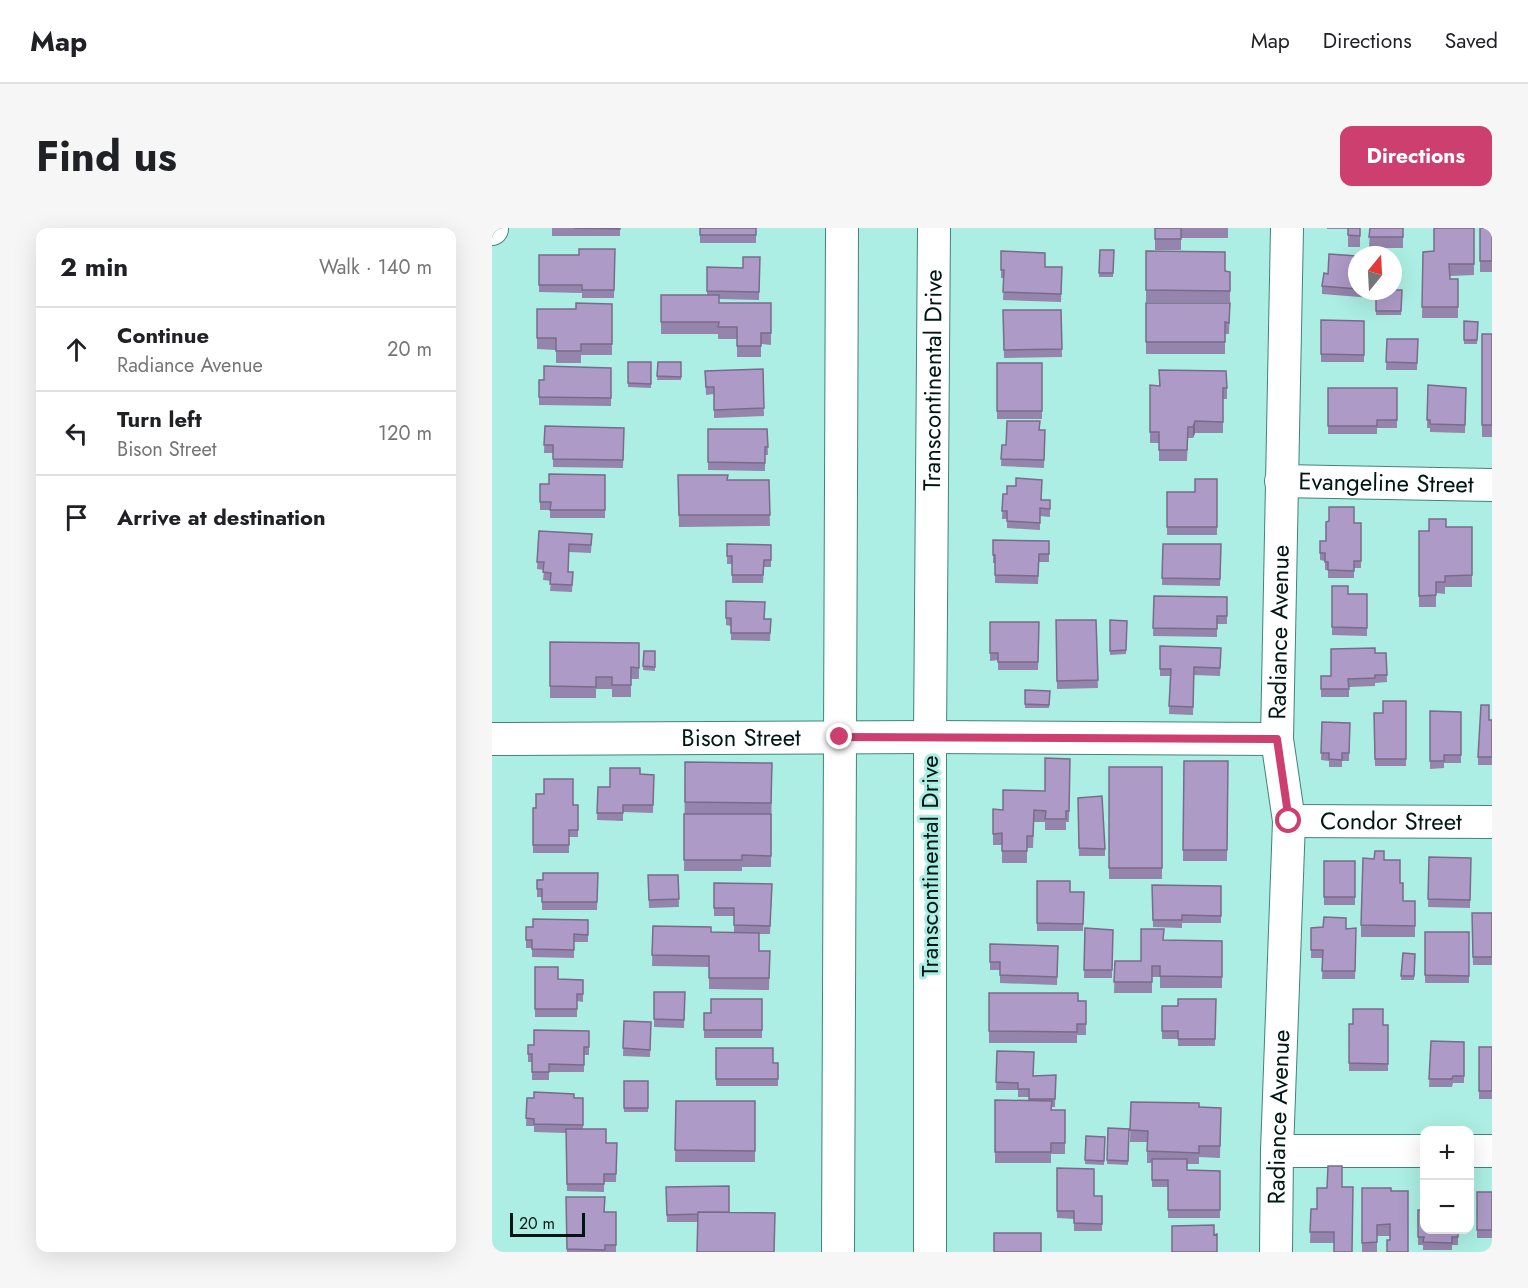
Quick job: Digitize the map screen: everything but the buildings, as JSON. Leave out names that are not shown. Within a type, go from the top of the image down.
[{"type":"street","points":[[838,1252],[842,228]]},
{"type":"street","name":"Transcontinental Drive","points":[[930,1252],[930,737],[934,228]]},
{"type":"street","name":"Radiance Avenue","points":[[1276,1252],[1277,1151],[1289,821],[1277,739],[1287,228]]},
{"type":"street","name":"Evangeline Street","points":[[1281,481],[1492,486]]},
{"type":"street","name":"Bison Street","points":[[492,739],[840,737],[1277,739]]},
{"type":"street","name":"Condor Street","points":[[1289,821],[1492,822]]},
{"type":"street","points":[[1277,1151],[1420,1151]]},
{"type":"street","points":[[1474,1151],[1492,1151]]},
{"type":"route","points":[[840,737],[1277,739],[1289,821]]}]
